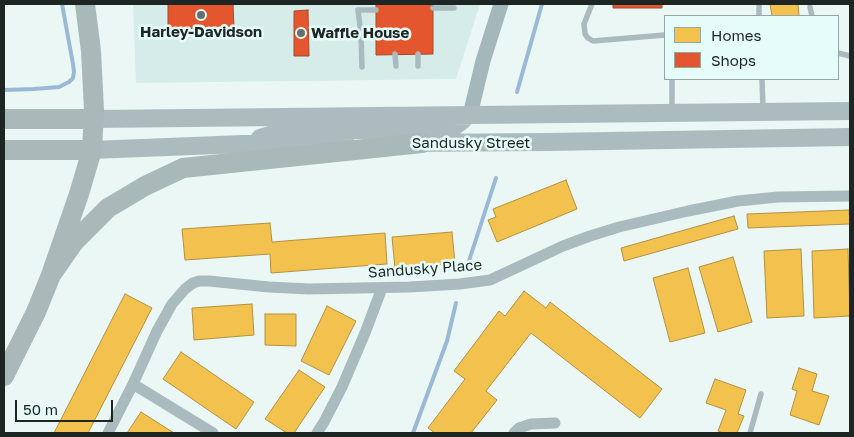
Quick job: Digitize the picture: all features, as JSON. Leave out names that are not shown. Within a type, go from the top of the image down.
[{"type":"highway","points":[[4,376],[36,312],[51,275],[92,150],[94,119],[91,51],[85,4]]},
{"type":"highway","points":[[4,119],[94,119]]},
{"type":"highway","points":[[51,275],[74,242],[108,208],[145,186],[183,168],[422,143]]},
{"type":"highway","points":[[4,150],[92,150]]},
{"type":"main road","name":"Sandusky Street","points":[[94,119],[850,111]]},
{"type":"main road","points":[[243,144],[285,131],[437,129],[455,126],[470,115]]},
{"type":"main road","name":"Sandusky Street","points":[[92,150],[243,144],[577,142],[850,137]]},
{"type":"street","points":[[470,115],[483,61],[501,4]]},
{"type":"street","name":"Sandusky Place","points":[[108,433],[172,304],[185,289],[199,281],[309,289],[460,284],[490,280],[563,246],[590,236],[619,227],[688,211],[778,197],[850,196]]},
{"type":"street","points":[[317,433],[342,387],[382,288]]},
{"type":"street","points":[[133,384],[213,433]]},
{"type":"street","points":[[514,433],[520,428],[531,424],[554,423]]},
{"type":"lane","points":[[592,4],[584,24],[585,34],[593,41],[664,34]]},
{"type":"lane","points":[[362,67],[361,35],[357,7],[376,10]]},
{"type":"lane","points":[[810,7],[812,15]]},
{"type":"lane","points":[[433,8],[454,8]]},
{"type":"lane","points":[[395,54],[396,66]]},
{"type":"lane","points":[[418,54],[418,66]]},
{"type":"lane","points":[[672,80],[672,113]]},
{"type":"lane","points":[[762,80],[763,112]]},
{"type":"lane","points":[[750,433],[761,394]]},
{"type":"shaded area","points":[[133,4],[480,4],[456,79],[136,83]]},
{"type":"building: Homes","points":[[770,4],[798,4],[799,15],[772,15]]},
{"type":"building: Homes","points":[[566,180],[577,209],[497,242],[488,220],[496,217],[493,209]]},
{"type":"building: Homes","points":[[849,210],[850,224],[748,228],[747,214]]},
{"type":"building: Homes","points":[[734,216],[738,229],[624,261],[621,248]]},
{"type":"building: Homes","points":[[270,223],[272,242],[385,233],[387,264],[271,273],[270,254],[185,260],[182,229]]},
{"type":"building: Homes","points":[[452,232],[455,263],[395,269],[392,237]]},
{"type":"building: Homes","points":[[801,249],[804,316],[767,318],[764,251]]},
{"type":"building: Homes","points":[[848,249],[850,316],[814,318],[812,251]]},
{"type":"building: Homes","points":[[733,257],[752,322],[718,332],[699,267]]},
{"type":"building: Homes","points":[[688,268],[705,333],[670,342],[653,278]]},
{"type":"building: Homes","points":[[524,291],[546,308],[550,302],[662,389],[640,418],[531,333],[486,391],[497,400],[471,433],[435,433],[428,428],[465,379],[454,371],[499,311],[505,316]]},
{"type":"building: Homes","points":[[125,294],[152,308],[88,433],[54,433]]},
{"type":"building: Homes","points":[[252,304],[254,335],[194,340],[192,308]]},
{"type":"building: Homes","points":[[327,306],[356,321],[329,375],[301,361]]},
{"type":"building: Homes","points":[[265,314],[296,314],[296,346],[265,345]]},
{"type":"building: Homes","points":[[181,352],[254,402],[236,429],[163,379]]},
{"type":"building: Homes","points":[[799,368],[817,374],[812,391],[829,396],[819,425],[790,415],[797,391],[792,389]]},
{"type":"building: Homes","points":[[299,370],[325,387],[294,433],[287,433],[265,419]]},
{"type":"building: Homes","points":[[715,379],[746,390],[738,414],[744,416],[737,433],[718,431],[726,410],[706,403]]},
{"type":"building: Homes","points":[[141,412],[174,433],[127,433]]},
{"type":"building: Shops","name":"Harley-Davidson","points":[[168,4],[233,4],[234,27],[168,29]]},
{"type":"building: Shops","points":[[376,4],[433,4],[433,54],[376,55]]},
{"type":"building: Shops","points":[[613,4],[662,4],[662,8],[613,8]]},
{"type":"building: Shops","name":"Waffle House","points":[[308,10],[309,56],[294,56],[294,11]]},
{"type":"waterway","points":[[4,90],[59,87],[73,78],[73,64],[62,4]]},
{"type":"waterway","points":[[517,92],[542,4]]},
{"type":"waterway","points":[[466,270],[496,178]]},
{"type":"waterway","points":[[413,433],[447,341],[456,303]]},
{"type":"place","name":"Harley-Davidson","points":[[201,15]]},
{"type":"place","name":"Waffle House","points":[[301,33]]}]
